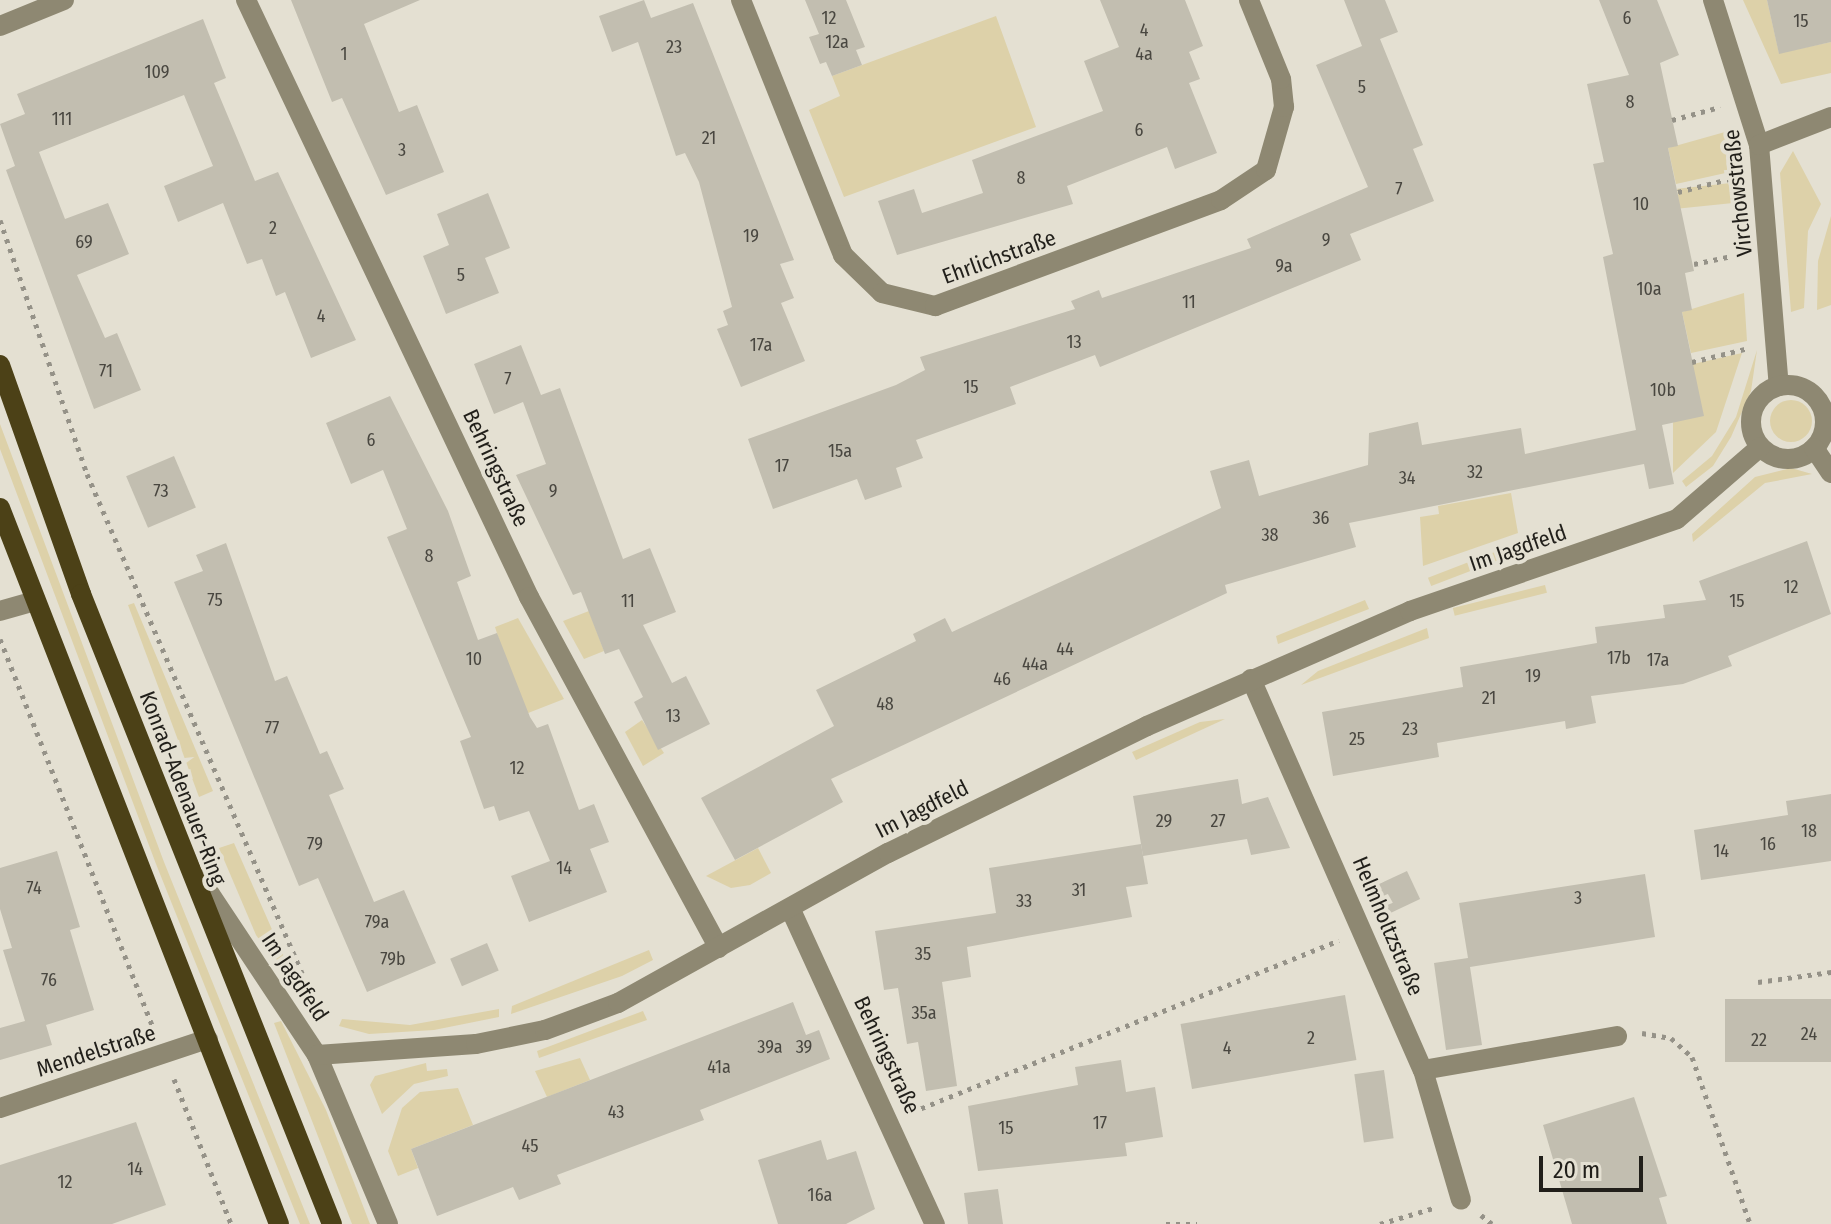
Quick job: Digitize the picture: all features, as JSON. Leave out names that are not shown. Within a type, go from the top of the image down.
[{"type":"main road","name":"Konrad-Adenauer-Ring","points":[[0,365],[179,845],[332,1224]]},
{"type":"main road","points":[[0,508],[279,1224]]},
{"type":"street","points":[[0,26],[64,0]]},
{"type":"street","name":"Behringstraße","points":[[246,0],[529,597],[719,948]]},
{"type":"street","name":"Ehrlichstraße","points":[[741,0],[843,255],[882,293],[935,306],[1221,200],[1266,170],[1284,107],[1281,79],[1249,0]]},
{"type":"street","name":"Virchowstraße","points":[[1713,0],[1759,145],[1779,386]]},
{"type":"street","points":[[1759,145],[1831,117]]},
{"type":"street","points":[[1779,386],[1803,388],[1820,404],[1825,427],[1814,448],[1793,459],[1760,447],[1753,411],[1779,386]]},
{"type":"street","name":"Im Jagdfeld","points":[[179,845],[317,1055],[421,1050],[545,1030],[618,1003],[1037,776],[1251,679],[1410,611],[1677,519],[1760,447]]},
{"type":"street","points":[[1814,448],[1831,473]]},
{"type":"street","points":[[0,611],[34,601]]},
{"type":"street","name":"Helmholtzstraße","points":[[1251,679],[1423,1070],[1461,1200]]},
{"type":"street","name":"Behringstraße","points":[[790,908],[935,1224]]},
{"type":"street","points":[[1423,1070],[1617,1036]]},
{"type":"street","name":"Mendelstraße","points":[[0,1108],[208,1039]]},
{"type":"street","points":[[317,1055],[388,1224]]},
{"type":"path","points":[[1672,120],[1729,105]]},
{"type":"path","points":[[1678,192],[1738,177]]},
{"type":"path","points":[[0,220],[87,474],[315,1004]]},
{"type":"path","points":[[1694,264],[1746,253]]},
{"type":"path","points":[[1692,362],[1750,348]]},
{"type":"path","points":[[0,639],[151,1023]]},
{"type":"path","points":[[912,1112],[1347,937]]},
{"type":"path","points":[[1758,982],[1831,972]]},
{"type":"path","points":[[1617,1036],[1650,1032],[1692,1057],[1750,1224]]},
{"type":"path","points":[[178,1088],[231,1224]]},
{"type":"path","points":[[1380,1224],[1461,1200]]},
{"type":"path","points":[[1166,1224],[1197,1224]]},
{"type":"shaded area","points":[[1743,0],[1767,0],[1779,53],[1831,42],[1831,73],[1781,84]]},
{"type":"shaded area","points":[[996,16],[1036,127],[844,197],[809,110],[840,96],[832,76]]},
{"type":"shaded area","points":[[1725,132],[1730,172],[1676,184],[1668,148]]},
{"type":"shaded area","points":[[1793,151],[1821,204],[1808,231],[1804,308],[1791,312],[1780,173]]},
{"type":"shaded area","points":[[1731,183],[1733,203],[1679,209],[1677,189]]},
{"type":"shaded area","points":[[1831,216],[1831,305],[1817,310],[1818,261]]},
{"type":"shaded area","points":[[1744,293],[1747,341],[1691,353],[1682,312]]},
{"type":"shaded area","points":[[1757,350],[1751,391],[1731,437],[1713,466],[1686,487],[1682,481],[1712,456],[1736,417]]},
{"type":"shaded area","points":[[1742,353],[1716,432],[1673,473],[1673,423],[1693,364]]},
{"type":"shaded area","points":[[1791,400],[1806,406],[1812,421],[1806,436],[1791,442],[1776,436],[1770,421],[1776,406]]},
{"type":"shaded area","points":[[0,424],[164,862],[310,1224],[300,1224],[156,864],[0,449]]},
{"type":"shaded area","points":[[1791,468],[1812,474],[1765,483],[1693,542],[1692,534],[1755,477]]},
{"type":"shaded area","points":[[1511,493],[1518,533],[1423,566],[1420,517],[1439,514],[1438,506]]},
{"type":"shaded area","points":[[1526,540],[1529,548],[1431,586],[1428,578]]},
{"type":"shaded area","points":[[1545,585],[1547,593],[1455,616],[1453,608]]},
{"type":"shaded area","points":[[1365,600],[1369,609],[1278,644],[1276,636]]},
{"type":"shaded area","points":[[134,603],[213,791],[199,797],[128,605]]},
{"type":"shaded area","points":[[589,611],[604,651],[584,659],[563,621]]},
{"type":"shaded area","points":[[518,618],[564,699],[523,715],[495,627]]},
{"type":"shaded area","points":[[1427,628],[1429,638],[1301,685],[1318,671]]},
{"type":"shaded area","points":[[1225,719],[1136,760],[1132,752],[1200,722]]},
{"type":"shaded area","points":[[642,720],[664,753],[643,766],[625,732]]},
{"type":"shaded area","points":[[234,843],[304,1002],[256,935],[219,848]]},
{"type":"shaded area","points":[[758,848],[771,873],[750,885],[731,888],[706,876]]},
{"type":"shaded area","points":[[649,950],[653,960],[622,976],[511,1014],[512,1006]]},
{"type":"shaded area","points":[[499,1009],[499,1017],[434,1030],[369,1034],[339,1026],[342,1019],[410,1025]]},
{"type":"shaded area","points":[[643,1011],[647,1020],[539,1058],[537,1051]]},
{"type":"shaded area","points":[[281,1021],[326,1110],[370,1224],[352,1224],[274,1023]]},
{"type":"shaded area","points":[[580,1058],[590,1080],[547,1097],[535,1071]]},
{"type":"shaded area","points":[[426,1063],[427,1071],[447,1069],[448,1076],[414,1084],[382,1114],[370,1085],[375,1076]]},
{"type":"shaded area","points":[[458,1088],[473,1125],[411,1149],[418,1168],[398,1176],[388,1151],[402,1108],[420,1092]]},
{"type":"building","points":[[291,0],[420,0],[364,24],[399,112],[417,105],[444,172],[386,195],[342,98],[332,102]]},
{"type":"building","points":[[644,0],[651,18],[693,3],[794,260],[780,264],[794,298],[781,303],[805,361],[741,387],[717,329],[728,325],[723,311],[732,307],[699,182],[685,153],[676,156],[638,42],[612,52],[599,16]]},
{"type":"building","points":[[805,0],[846,0],[865,47],[856,50],[862,65],[832,76],[826,62],[820,64],[809,37],[819,34]]},
{"type":"building","points":[[1100,0],[1185,0],[1203,46],[1189,52],[1200,79],[1189,83],[1217,153],[1175,169],[1167,147],[1067,186],[1073,204],[897,255],[878,201],[914,189],[922,213],[983,193],[972,160],[1103,111],[1084,61],[1119,47]]},
{"type":"building","points":[[1344,0],[1385,0],[1398,32],[1380,39],[1423,145],[1413,149],[1434,201],[1350,234],[1361,260],[1100,367],[1095,355],[1010,387],[1016,404],[916,440],[923,458],[896,468],[902,487],[865,500],[857,479],[773,509],[748,439],[896,385],[925,370],[920,357],[1075,309],[1071,301],[1099,290],[1102,298],[1251,248],[1247,239],[1368,187],[1316,65],[1362,46]]},
{"type":"building","points":[[1599,0],[1657,0],[1679,55],[1660,63],[1678,146],[1668,148],[1694,271],[1685,273],[1692,310],[1682,312],[1704,416],[1662,425],[1674,484],[1649,489],[1644,464],[1349,523],[1356,547],[1225,585],[1227,593],[831,779],[843,802],[735,860],[701,798],[834,726],[816,690],[916,641],[913,634],[945,618],[952,632],[1221,508],[1210,471],[1249,460],[1259,496],[1368,465],[1369,433],[1418,422],[1422,445],[1521,428],[1525,454],[1636,430],[1603,257],[1613,254],[1593,164],[1604,162],[1587,84],[1629,75]]},
{"type":"building","points":[[1767,0],[1831,0],[1831,42],[1779,54]]},
{"type":"building","points":[[203,19],[226,78],[214,83],[255,181],[278,172],[356,340],[311,358],[285,292],[276,296],[262,259],[247,264],[223,203],[178,222],[164,186],[213,166],[184,95],[39,152],[65,219],[108,203],[129,254],[77,275],[105,338],[117,333],[141,390],[94,409],[6,170],[15,166],[0,124],[25,114],[17,94]]},
{"type":"building","points":[[488,193],[510,248],[485,258],[499,293],[446,314],[423,256],[449,245],[437,214]]},
{"type":"building","points":[[521,345],[541,395],[560,388],[623,559],[650,548],[676,612],[643,625],[672,683],[686,676],[710,724],[658,750],[634,702],[643,697],[619,649],[605,654],[581,592],[573,595],[516,475],[546,464],[523,402],[494,414],[474,364]]},
{"type":"building","points":[[390,396],[448,511],[471,576],[457,582],[478,640],[497,633],[530,717],[537,728],[548,724],[579,810],[594,804],[609,842],[590,849],[607,892],[529,922],[511,876],[550,861],[529,811],[499,821],[494,806],[484,809],[460,741],[471,737],[387,537],[407,529],[383,470],[351,484],[326,423]]},
{"type":"building","points":[[174,456],[196,508],[148,528],[126,476]]},
{"type":"building","points":[[1807,541],[1831,614],[1728,656],[1732,666],[1683,684],[1591,696],[1596,723],[1566,729],[1565,721],[1437,743],[1439,757],[1333,776],[1322,712],[1463,687],[1460,667],[1597,643],[1595,627],[1665,618],[1663,605],[1706,600],[1699,581]]},
{"type":"building","points":[[226,543],[275,681],[287,676],[320,754],[327,751],[344,789],[329,795],[374,902],[404,890],[436,963],[367,992],[318,878],[299,886],[174,582],[203,571],[196,555]]},
{"type":"building","points":[[1238,779],[1242,804],[1268,797],[1290,848],[1251,855],[1247,839],[1143,856],[1133,796]]},
{"type":"building","points":[[1831,794],[1831,861],[1701,880],[1694,830],[1788,815],[1786,801]]},
{"type":"building","points":[[1141,844],[1148,884],[1126,887],[1132,917],[967,947],[971,977],[942,982],[957,1086],[926,1091],[918,1042],[907,1044],[898,988],[884,990],[875,931],[996,913],[989,868]]},
{"type":"building","points":[[57,851],[80,927],[70,930],[94,1010],[46,1025],[52,1045],[0,1060],[0,1028],[25,1021],[3,950],[12,948],[0,909],[0,868]]},
{"type":"building","points":[[1407,871],[1420,899],[1388,914],[1375,886]]},
{"type":"building","points":[[1645,874],[1655,937],[1470,967],[1482,1045],[1446,1050],[1434,963],[1468,958],[1459,903]]},
{"type":"building","points":[[487,943],[499,971],[462,986],[450,959]]},
{"type":"building","points":[[1345,995],[1356,1060],[1192,1089],[1181,1024]]},
{"type":"building","points":[[1725,999],[1831,999],[1831,1062],[1725,1062]]},
{"type":"building","points":[[793,1002],[806,1035],[819,1030],[830,1059],[700,1110],[704,1120],[557,1175],[561,1184],[519,1200],[513,1187],[437,1216],[411,1149]]},
{"type":"building","points":[[1121,1060],[1126,1092],[1155,1087],[1163,1137],[1125,1143],[1127,1156],[978,1171],[968,1106],[1078,1085],[1075,1067]]},
{"type":"building","points":[[1384,1070],[1394,1138],[1364,1143],[1354,1074]]},
{"type":"building","points":[[1634,1097],[1667,1196],[1659,1198],[1667,1224],[1572,1224],[1543,1125]]},
{"type":"building","points":[[136,1122],[166,1205],[112,1224],[0,1224],[0,1165]]},
{"type":"building","points":[[821,1140],[827,1160],[856,1151],[875,1209],[846,1224],[778,1224],[758,1160]]},
{"type":"building","points":[[998,1189],[1003,1224],[968,1224],[964,1193]]}]
